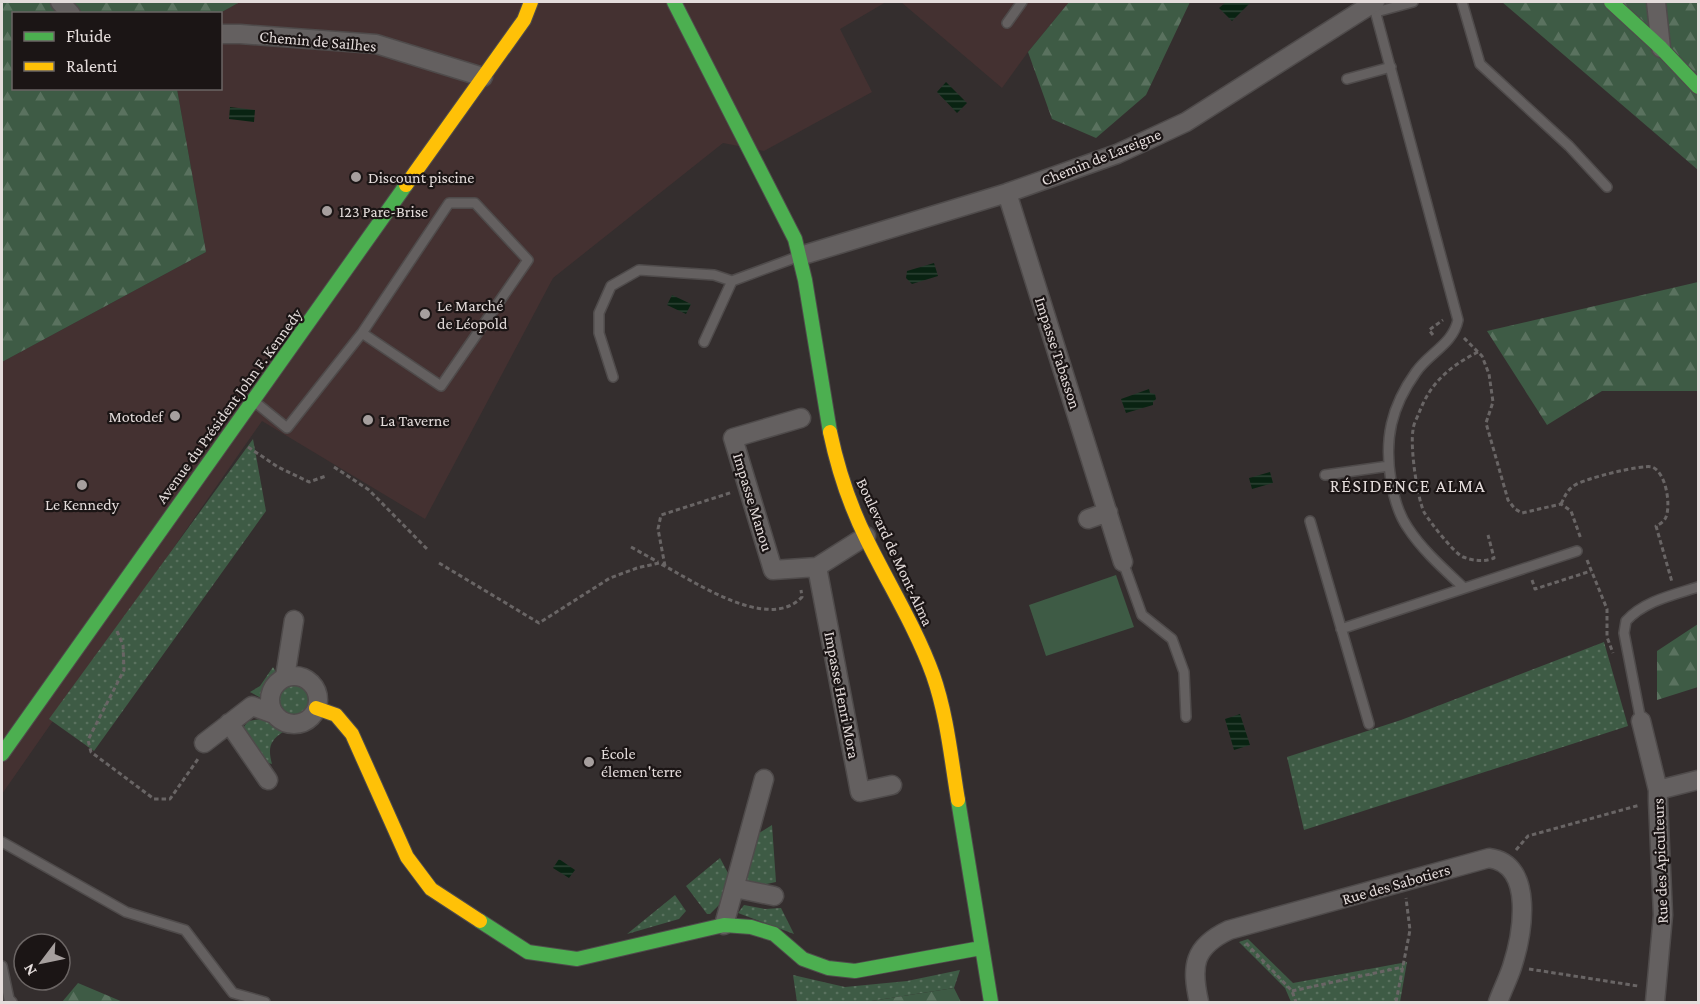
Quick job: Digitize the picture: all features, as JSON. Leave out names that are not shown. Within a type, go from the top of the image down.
[{"type":"street","name":"Avenue du Président John F. Kennedy","points":[[2,754],[524,20],[531,2]]},
{"type":"street","name":"Boulevard de Mont-Alma","points":[[674,2],[791,232],[804,270],[827,422],[843,481],[866,536],[924,651],[936,683],[942,702],[991,1002]]},
{"type":"street","points":[[1611,2],[1661,48],[1698,87]]},
{"type":"street","points":[[1656,2],[1661,48]]},
{"type":"street","name":"Boulevard de Mont-Alma","points":[[660,6],[704,61]]},
{"type":"street","name":"Chemin de Lareigne","points":[[800,256],[1007,193],[1117,154],[1186,122],[1375,6]]},
{"type":"street","name":"Avenue du Président John F. Kennedy","points":[[483,77],[502,28]]},
{"type":"street","name":"Chemin de Sailhes","points":[[222,34],[376,44],[483,77]]},
{"type":"street","name":"Impasse Tabasson","points":[[1007,193],[1123,561]]},
{"type":"street","name":"Impasse Manou","points":[[801,418],[733,438],[773,570],[817,567],[866,536]]},
{"type":"street","points":[[1088,519],[1108,512]]},
{"type":"street","name":"Impasse Henri Mora","points":[[817,567],[860,792],[892,785]]},
{"type":"street","points":[[285,678],[294,620]]},
{"type":"street","points":[[204,743],[252,706],[274,714],[286,723],[293,724],[307,720],[318,701],[317,693],[308,680],[293,676],[285,678],[274,687],[270,700],[274,714]]},
{"type":"street","points":[[316,708],[336,715],[352,734],[407,857],[431,890],[528,952],[577,959],[724,925],[751,927],[774,934],[803,959],[828,968],[846,970],[981,948]]},
{"type":"street","name":"Rue des Apiculteurs","points":[[1641,721],[1658,795],[1663,915],[1656,996]]},
{"type":"street","points":[[229,723],[268,780]]},
{"type":"street","points":[[724,925],[764,779]]},
{"type":"street","points":[[1658,795],[1698,780]]},
{"type":"street","name":"Rue des Sabotiers","points":[[1199,1002],[1195,976],[1200,951],[1212,938],[1232,929],[1489,858],[1505,862]]},
{"type":"street","points":[[1498,1002],[1513,966],[1521,923],[1522,901],[1518,880],[1505,862]]},
{"type":"street","points":[[735,888],[774,896]]},
{"type":"lane","points":[[1006,22],[1022,2]]},
{"type":"lane","points":[[1413,2],[1375,6],[1458,320],[1456,330],[1450,339],[1418,369],[1406,386],[1397,406],[1389,434],[1389,466],[1394,496],[1408,529],[1434,560],[1464,588]]},
{"type":"lane","points":[[1462,2],[1480,64],[1569,146],[1607,187]]},
{"type":"lane","points":[[1347,79],[1391,67]]},
{"type":"lane","points":[[253,400],[287,428],[362,333],[449,203],[475,203],[528,260],[441,386],[362,333]]},
{"type":"lane","points":[[613,377],[599,333],[598,313],[611,286],[639,270],[714,275],[732,281],[800,256]]},
{"type":"lane","points":[[704,342],[732,281]]},
{"type":"lane","points":[[1324,475],[1389,466]]},
{"type":"lane","points":[[1310,521],[1369,724]]},
{"type":"lane","points":[[1341,629],[1581,550]]},
{"type":"lane","points":[[1123,561],[1142,615],[1172,639],[1184,672],[1186,717]]},
{"type":"lane","points":[[1641,721],[1624,633],[1626,621],[1640,609],[1698,587]]},
{"type":"lane","points":[[2,842],[126,912],[185,930],[233,993],[265,1002]]},
{"type":"lane","points":[[2,966],[9,999],[12,1002]]},
{"type":"path","points":[[1456,330],[1482,356],[1489,374],[1493,402],[1486,423],[1508,500],[1515,509],[1522,513],[1561,504],[1571,511],[1581,550]]},
{"type":"path","points":[[1478,352],[1458,362],[1441,375],[1425,397],[1413,430],[1415,470],[1417,489],[1424,512],[1461,556],[1483,562],[1494,558],[1488,535]]},
{"type":"path","points":[[244,445],[278,467],[309,482],[326,476]]},
{"type":"path","points":[[1561,504],[1568,490],[1577,483],[1640,466],[1653,467],[1661,475],[1666,488],[1667,516],[1656,526],[1675,595]]},
{"type":"path","points":[[334,467],[369,490],[427,549]]},
{"type":"path","points":[[665,566],[658,529],[661,515],[748,488]]},
{"type":"path","points":[[631,547],[730,601],[765,610],[794,605],[802,597],[800,582]]},
{"type":"path","points":[[1587,560],[1607,609],[1607,637],[1614,658]]},
{"type":"path","points":[[439,563],[538,623],[610,578],[659,563]]},
{"type":"path","points":[[1529,567],[1535,589],[1591,571]]},
{"type":"path","points":[[106,607],[123,645],[124,670],[88,740],[91,752],[154,799],[170,800],[197,763],[204,743]]},
{"type":"path","points":[[1505,862],[1528,836],[1658,795]]},
{"type":"path","points":[[1396,1002],[1410,930],[1405,881]]},
{"type":"path","points":[[1232,929],[1292,991],[1296,1002]]},
{"type":"path","points":[[1513,966],[1656,996]]},
{"type":"path","points":[[1292,991],[1403,967]]},
{"type":"shaded area","points":[[240,2],[886,2],[840,29],[872,92],[764,151],[723,143],[553,278],[425,519],[262,421],[2,794],[2,362],[206,252],[177,90],[222,90],[222,12]]},
{"type":"shaded area","points":[[901,2],[1069,2],[1002,88]]},
{"type":"shaded area","points":[[1226,2],[1251,2],[1232,21],[1219,8]]},
{"type":"shaded area","points":[[946,82],[967,103],[957,113],[937,92]]},
{"type":"shaded area","points":[[230,107],[255,110],[254,122],[229,119]]},
{"type":"shaded area","points":[[934,263],[938,276],[912,284],[906,278],[907,271]]},
{"type":"shaded area","points":[[672,295],[691,304],[686,314],[667,305]]},
{"type":"shaded area","points":[[1149,389],[1150,393],[1155,394],[1156,399],[1153,405],[1126,413],[1121,399]]},
{"type":"shaded area","points":[[1270,472],[1273,483],[1252,489],[1249,478]]},
{"type":"shaded area","points":[[1240,714],[1250,745],[1234,750],[1225,719]]},
{"type":"shaded area","points":[[559,859],[575,870],[569,878],[553,868]]},
{"type":"green space","points":[[2,2],[240,2],[222,12],[12,12],[12,90],[177,90],[206,252],[2,362]]},
{"type":"green space","points":[[1069,2],[1190,2],[1146,95],[1096,138],[1052,119],[1028,52]]},
{"type":"green space","points":[[1502,2],[1698,2],[1698,170]]},
{"type":"green space","points":[[1698,282],[1698,391],[1602,391],[1547,425],[1487,331]]},
{"type":"green space","points":[[253,439],[266,511],[94,751],[49,719]]},
{"type":"green space","points":[[1116,575],[1134,627],[1046,656],[1029,605]]},
{"type":"green space","points":[[1698,624],[1698,687],[1657,700],[1657,651]]},
{"type":"green space","points":[[1604,642],[1628,726],[1304,830],[1287,757],[1401,720]]},
{"type":"green space","points":[[273,667],[276,672],[268,682],[265,695],[261,698],[250,692],[260,686]]},
{"type":"green space","points":[[294,682],[306,688],[312,700],[306,712],[294,718],[282,712],[276,700],[282,688]]},
{"type":"green space","points":[[261,719],[275,725],[283,732],[272,742],[270,754],[272,764],[264,762],[243,728],[248,721]]},
{"type":"green space","points":[[772,825],[776,882],[757,886],[748,882],[745,872],[759,833]]},
{"type":"green space","points":[[720,858],[728,873],[720,904],[710,914],[707,914],[686,886]]},
{"type":"green space","points":[[675,895],[686,911],[679,919],[627,934]]},
{"type":"green space","points":[[744,905],[765,909],[781,908],[794,934],[738,913]]},
{"type":"green space","points":[[1248,939],[1293,983],[1407,962],[1400,1002],[1291,1002],[1285,988],[1239,942]]},
{"type":"green space","points":[[960,970],[954,988],[865,1002],[797,1002],[793,975],[845,987],[907,981]]},
{"type":"green space","points":[[78,983],[123,1002],[62,1002]]},
{"type":"green space","points":[[954,988],[961,1002],[865,1002]]},
{"type":"traffic: fast","points":[[674,2],[795,239],[805,280],[830,432]]},
{"type":"traffic: fast","points":[[1611,2],[1661,48],[1698,87]]},
{"type":"traffic: fast","points":[[2,754],[406,185]]},
{"type":"traffic: fast","points":[[958,800],[991,1002]]},
{"type":"traffic: fast","points":[[480,921],[528,952],[577,959],[724,925],[751,927],[774,934],[803,959],[828,968],[855,971],[981,948]]},
{"type":"traffic: slow","points":[[406,185],[524,20],[531,2]]},
{"type":"traffic: slow","points":[[830,432],[855,514],[910,623],[933,675],[945,721],[958,800]]},
{"type":"traffic: slow","points":[[316,708],[336,715],[352,734],[407,857],[431,889],[480,921]]},
{"type":"place","name":"Discount piscine","points":[[356,177]]},
{"type":"place","name":"123 Pare-Brise","points":[[327,211]]},
{"type":"place","name":"Le Marché de Léopold","points":[[425,314]]},
{"type":"place","name":"Motodef","points":[[175,416]]},
{"type":"place","name":"La Taverne","points":[[368,420]]},
{"type":"place","name":"Le Kennedy","points":[[82,485]]},
{"type":"place","name":"École élemen'terre","points":[[589,762]]},
{"type":"district","name":"RÉSIDENCE ALMA","points":[[1408,486]]}]
